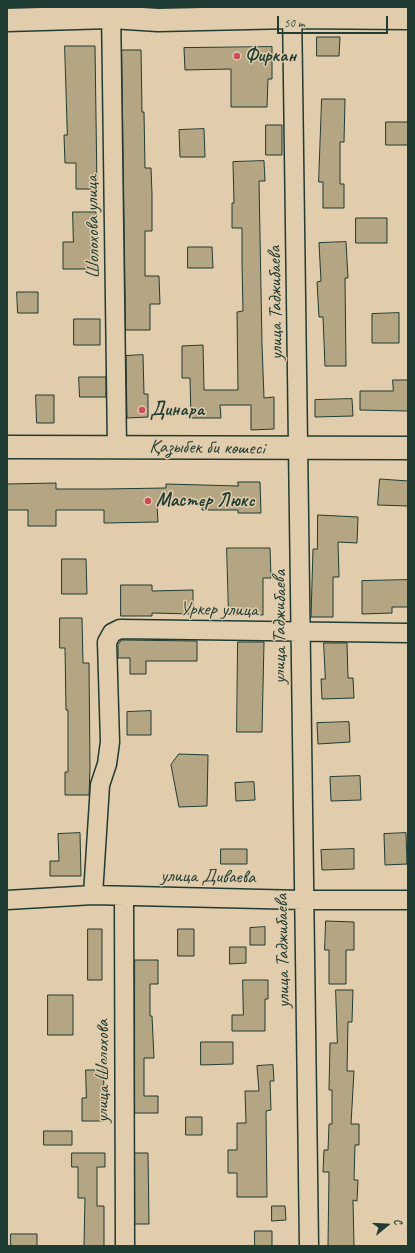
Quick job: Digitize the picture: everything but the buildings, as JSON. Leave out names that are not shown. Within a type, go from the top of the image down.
[{"type":"main road","points":[[7,20],[111,12],[292,12],[408,18]]},
{"type":"main road","name":"Қазыбек би көшесі","points":[[7,447],[300,449],[408,448]]},
{"type":"street","name":"Шолохова улица","points":[[111,12],[117,447]]},
{"type":"street","name":"улица Таджибаева","points":[[292,12],[300,449],[303,900],[309,1246]]},
{"type":"street","name":"Уркер улица","points":[[93,895],[100,785],[107,764],[110,742],[107,642],[112,633],[120,629],[408,633]]},
{"type":"street","name":"улица Диваева","points":[[7,900],[93,895],[124,897],[303,900],[408,900]]},
{"type":"street","name":"улица Шолохова","points":[[124,897],[125,1246]]},
{"type":"place","name":"Фиркан","points":[[237,56]]},
{"type":"place","name":"Динара","points":[[142,410]]},
{"type":"place","name":"Мастер Люкс","points":[[148,501]]}]
